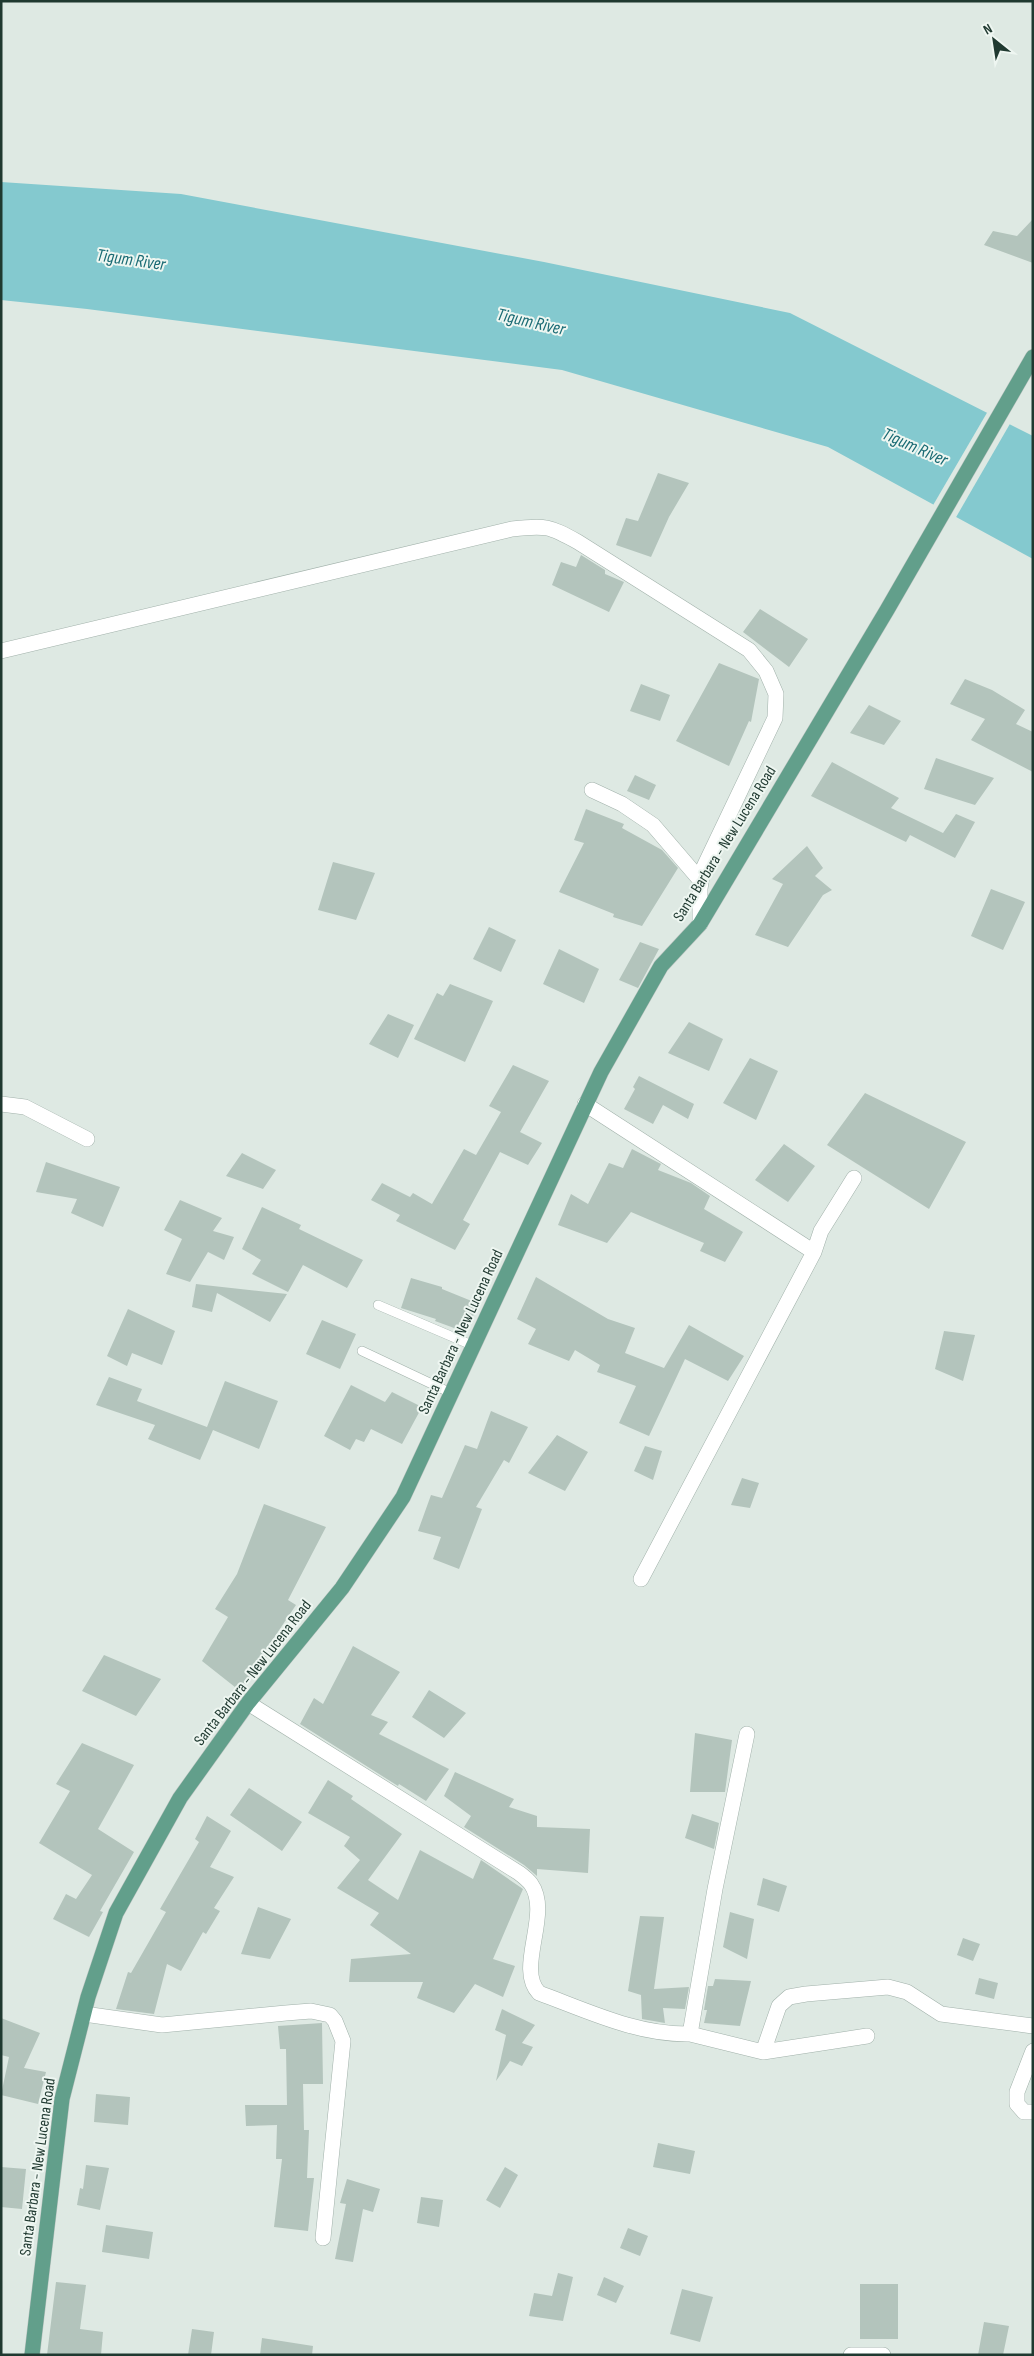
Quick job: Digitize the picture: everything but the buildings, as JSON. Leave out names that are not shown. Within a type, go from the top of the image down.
[{"type":"main road","name":"Santa Barbara - New Lucena Road","points":[[32,2355],[62,2099],[84,2014],[116,1914],[180,1798],[248,1703],[342,1588],[397,1505],[452,1393],[601,1072],[662,966],[700,924],[887,610],[1033,357]]},
{"type":"street","points":[[1,651],[512,529],[540,526],[551,527],[595,552],[749,650],[766,671],[776,694],[775,718],[702,869],[700,924]]},
{"type":"street","points":[[592,790],[622,804],[653,825],[701,881]]},
{"type":"street","points":[[1,1104],[25,1108],[87,1139]]},
{"type":"street","points":[[585,1104],[814,1252]]},
{"type":"street","points":[[641,1579],[814,1252],[821,1232],[854,1178]]},
{"type":"street","points":[[248,1703],[476,1845],[531,1884],[538,1905],[530,1974],[532,1986],[539,1993],[631,2027],[675,2034],[690,2034],[763,2052],[868,2036]]},
{"type":"street","points":[[690,2034],[715,1889],[747,1734]]},
{"type":"street","points":[[763,2052],[779,2006],[789,1997],[806,1994],[888,1987],[907,1992],[941,2014],[1033,2026]]},
{"type":"street","points":[[84,2014],[162,2025],[312,2011],[330,2015],[335,2021],[343,2042],[323,2238]]},
{"type":"street","points":[[1033,2051],[1017,2092],[1017,2104],[1024,2112],[1033,2112]]},
{"type":"street","points":[[851,2355],[883,2355]]},
{"type":"lane","points":[[378,1305],[474,1346]]},
{"type":"lane","points":[[362,1351],[452,1393]]},
{"type":"water","name":"Tigum River","points":[[1,182],[181,194],[544,262],[790,313],[1033,436],[1033,559],[828,447],[562,370],[87,309],[1,300]]},
{"type":"pier","points":[[988,411],[1011,422],[955,519],[932,507]]}]
